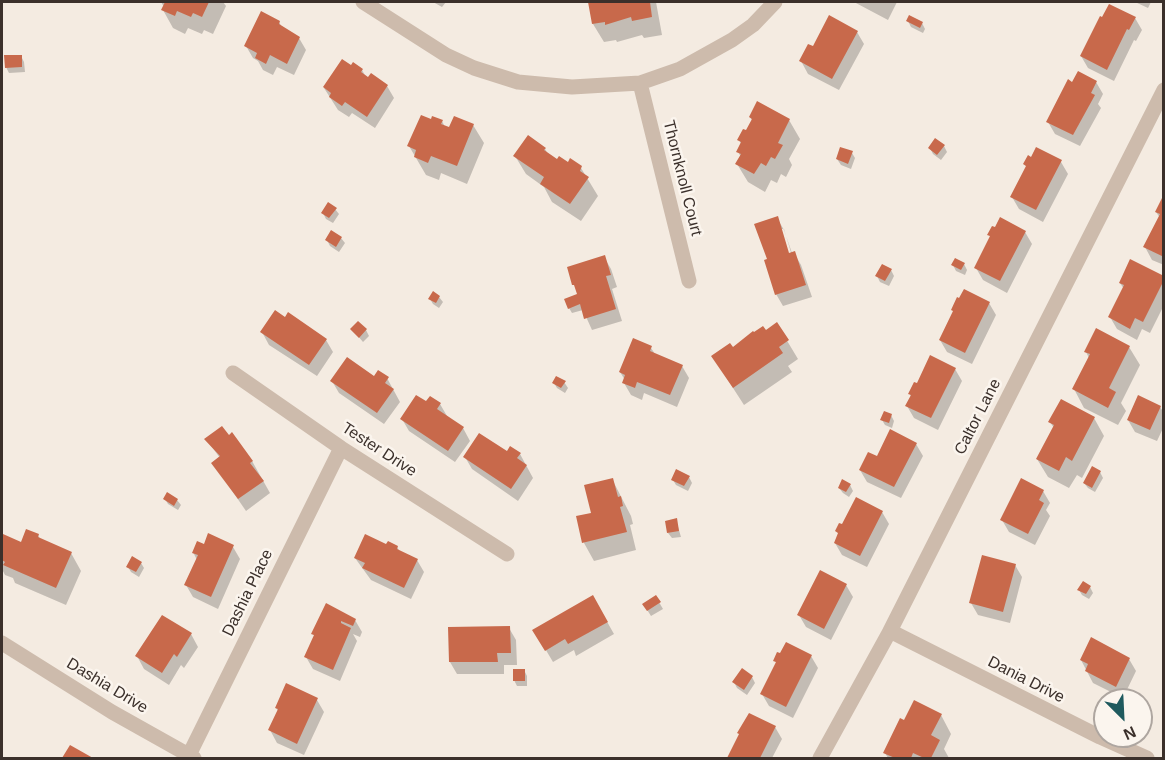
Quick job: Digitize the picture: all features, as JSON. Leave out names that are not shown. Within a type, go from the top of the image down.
[{"type":"street","points":[[363,2],[446,55],[495,76],[518,82],[572,87],[640,83],[680,69],[732,40],[753,25],[775,2]]},
{"type":"street","name":"Thornknoll Court","points":[[640,83],[689,281]]},
{"type":"street","name":"Caltor Lane","points":[[820,759],[890,631],[1164,90]]},
{"type":"street","name":"Tester Drive","points":[[233,373],[341,448],[507,554]]},
{"type":"street","name":"Dashia Place","points":[[191,757],[341,448]]},
{"type":"street","name":"Dania Drive","points":[[890,631],[1147,759]]},
{"type":"street","name":"Dashia Drive","points":[[2,643],[112,712],[191,757]]},
{"type":"building","points":[[165,2],[209,2],[202,17],[193,13],[191,17],[177,11],[175,16],[161,10]]},
{"type":"building","points":[[588,2],[650,2],[652,17],[632,21],[631,17],[605,25],[605,22],[592,24]]},
{"type":"building","points":[[1109,4],[1136,17],[1129,30],[1127,29],[1107,70],[1080,56],[1100,16],[1102,17]]},
{"type":"building","points":[[261,11],[280,21],[279,24],[300,37],[287,64],[270,55],[266,64],[255,58],[257,53],[244,46]]},
{"type":"building","points":[[829,15],[858,31],[832,79],[799,61],[808,44],[813,46]]},
{"type":"building","points":[[909,15],[923,22],[920,28],[906,21]]},
{"type":"building","points":[[4,55],[22,55],[22,67],[5,68]]},
{"type":"building","points":[[342,59],[351,65],[353,62],[363,69],[361,72],[368,77],[371,73],[388,85],[367,117],[345,102],[342,106],[329,97],[331,93],[323,87]]},
{"type":"building","points":[[1078,71],[1097,81],[1091,93],[1095,95],[1073,135],[1046,122],[1068,79],[1072,82]]},
{"type":"building","points":[[757,101],[790,119],[778,143],[783,145],[775,159],[771,157],[766,166],[761,163],[754,174],[735,164],[741,154],[736,152],[741,142],[737,140],[752,119],[749,117]]},
{"type":"building","points":[[421,115],[443,120],[441,124],[449,127],[454,116],[474,124],[457,166],[431,156],[428,163],[414,157],[416,150],[407,146]]},
{"type":"building","points":[[528,135],[557,159],[559,156],[568,162],[570,158],[582,166],[580,171],[589,177],[570,204],[540,184],[544,177],[513,156]]},
{"type":"building","points":[[935,138],[945,145],[937,155],[928,148]]},
{"type":"building","points":[[840,147],[853,151],[848,164],[836,159]]},
{"type":"building","points":[[1036,147],[1062,160],[1036,210],[1010,197],[1026,166],[1023,164],[1028,155],[1031,157]]},
{"type":"building","points":[[1164,194],[1164,257],[1143,247],[1160,214],[1155,212]]},
{"type":"building","points":[[328,202],[337,208],[329,218],[321,213]]},
{"type":"building","points":[[778,216],[789,253],[795,251],[806,285],[775,295],[764,260],[767,259],[754,224]]},
{"type":"building","points":[[1000,217],[1026,231],[1000,281],[974,268],[990,236],[987,235],[992,226],[995,227]]},
{"type":"building","points":[[331,230],[342,237],[336,247],[325,240]]},
{"type":"building","points":[[605,255],[611,275],[606,276],[616,309],[584,319],[580,304],[568,309],[564,299],[577,294],[567,267]]},
{"type":"building","points":[[955,258],[965,263],[961,270],[951,265]]},
{"type":"building","points":[[1130,259],[1164,276],[1164,280],[1143,322],[1135,318],[1130,329],[1108,317],[1124,285],[1119,283]]},
{"type":"building","points":[[882,264],[892,269],[885,281],[875,276]]},
{"type":"building","points":[[964,289],[990,302],[965,353],[939,340],[957,297],[959,298]]},
{"type":"building","points":[[433,291],[440,296],[436,303],[428,299]]},
{"type":"building","points":[[275,310],[285,317],[288,312],[327,339],[309,365],[260,332]]},
{"type":"building","points":[[358,321],[367,329],[359,338],[350,329]]},
{"type":"building","points":[[777,322],[789,340],[779,347],[783,353],[733,388],[711,356],[730,343],[733,347],[753,331],[763,326],[766,330]]},
{"type":"building","points":[[1096,328],[1130,346],[1109,388],[1116,392],[1108,408],[1072,389],[1090,354],[1084,352]]},
{"type":"building","points":[[633,338],[652,346],[650,351],[683,365],[670,395],[637,382],[635,388],[622,383],[625,375],[619,372]]},
{"type":"building","points":[[930,355],[956,368],[931,418],[905,406],[911,395],[908,394],[914,382],[917,383]]},
{"type":"building","points":[[347,357],[374,376],[378,370],[389,377],[385,383],[394,389],[377,413],[330,381]]},
{"type":"building","points":[[556,376],[566,381],[561,388],[552,383]]},
{"type":"building","points":[[416,395],[426,401],[430,396],[441,403],[437,409],[464,427],[448,451],[400,419]]},
{"type":"building","points":[[1138,395],[1161,406],[1150,430],[1127,420]]},
{"type":"building","points":[[1061,399],[1095,417],[1072,461],[1066,457],[1059,471],[1036,459],[1054,425],[1048,422]]},
{"type":"building","points":[[884,411],[892,414],[889,423],[880,420]]},
{"type":"building","points":[[222,426],[229,435],[232,432],[253,461],[250,463],[264,481],[238,499],[211,463],[220,456],[204,439]]},
{"type":"building","points":[[890,429],[917,443],[894,487],[859,470],[868,452],[877,456]]},
{"type":"building","points":[[479,433],[507,451],[510,446],[521,453],[517,458],[527,465],[511,489],[463,457]]},
{"type":"building","points":[[1092,466],[1101,471],[1092,488],[1083,483]]},
{"type":"building","points":[[676,469],[690,476],[684,486],[671,480]]},
{"type":"building","points":[[613,478],[618,497],[621,496],[623,506],[620,507],[627,532],[582,543],[576,516],[591,513],[584,485]]},
{"type":"building","points":[[1021,478],[1044,490],[1039,500],[1044,503],[1028,534],[1000,520]]},
{"type":"building","points":[[842,479],[851,484],[846,492],[838,488]]},
{"type":"building","points":[[167,492],[178,499],[174,506],[163,499]]},
{"type":"building","points":[[856,497],[883,511],[860,556],[834,543],[838,533],[835,531],[839,523],[842,524]]},
{"type":"building","points":[[677,518],[679,531],[667,533],[665,521]]},
{"type":"building","points":[[26,529],[72,552],[56,588],[3,565],[5,562],[2,560],[3,534],[21,542]]},
{"type":"building","points":[[208,533],[234,545],[211,597],[184,585],[198,555],[192,553],[197,541],[204,544]]},
{"type":"building","points":[[365,534],[386,544],[388,541],[398,546],[397,549],[418,559],[404,588],[362,568],[365,563],[354,558]]},
{"type":"building","points":[[982,555],[1016,564],[1003,612],[969,603]]},
{"type":"building","points":[[132,556],[142,562],[136,572],[126,567]]},
{"type":"building","points":[[820,570],[847,584],[824,629],[797,615]]},
{"type":"building","points":[[1083,581],[1091,586],[1086,594],[1077,590]]},
{"type":"building","points":[[593,595],[608,622],[568,644],[565,639],[545,651],[532,630]]},
{"type":"building","points":[[656,595],[661,602],[647,611],[642,604]]},
{"type":"building","points":[[326,603],[356,619],[353,626],[341,621],[351,628],[333,670],[304,657],[314,635],[311,634]]},
{"type":"building","points":[[162,615],[192,633],[177,657],[174,654],[162,673],[135,656]]},
{"type":"building","points":[[510,626],[511,653],[497,653],[498,662],[449,662],[448,627]]},
{"type":"building","points":[[1091,637],[1130,658],[1116,687],[1085,671],[1088,664],[1080,660]]},
{"type":"building","points":[[786,642],[812,655],[786,707],[760,694],[776,662],[773,661],[777,652],[780,653]]},
{"type":"building","points":[[742,668],[753,676],[744,690],[732,682]]},
{"type":"building","points":[[513,669],[525,669],[525,681],[513,681]]},
{"type":"building","points":[[286,683],[318,698],[297,744],[268,730],[278,709],[275,708]]},
{"type":"building","points":[[914,700],[942,714],[931,735],[940,740],[931,758],[924,758],[913,753],[911,758],[895,758],[883,753],[900,718],[904,720]]},
{"type":"building","points":[[749,713],[776,726],[760,758],[727,758],[739,734],[737,733]]},
{"type":"building","points":[[70,745],[93,758],[62,758]]}]
